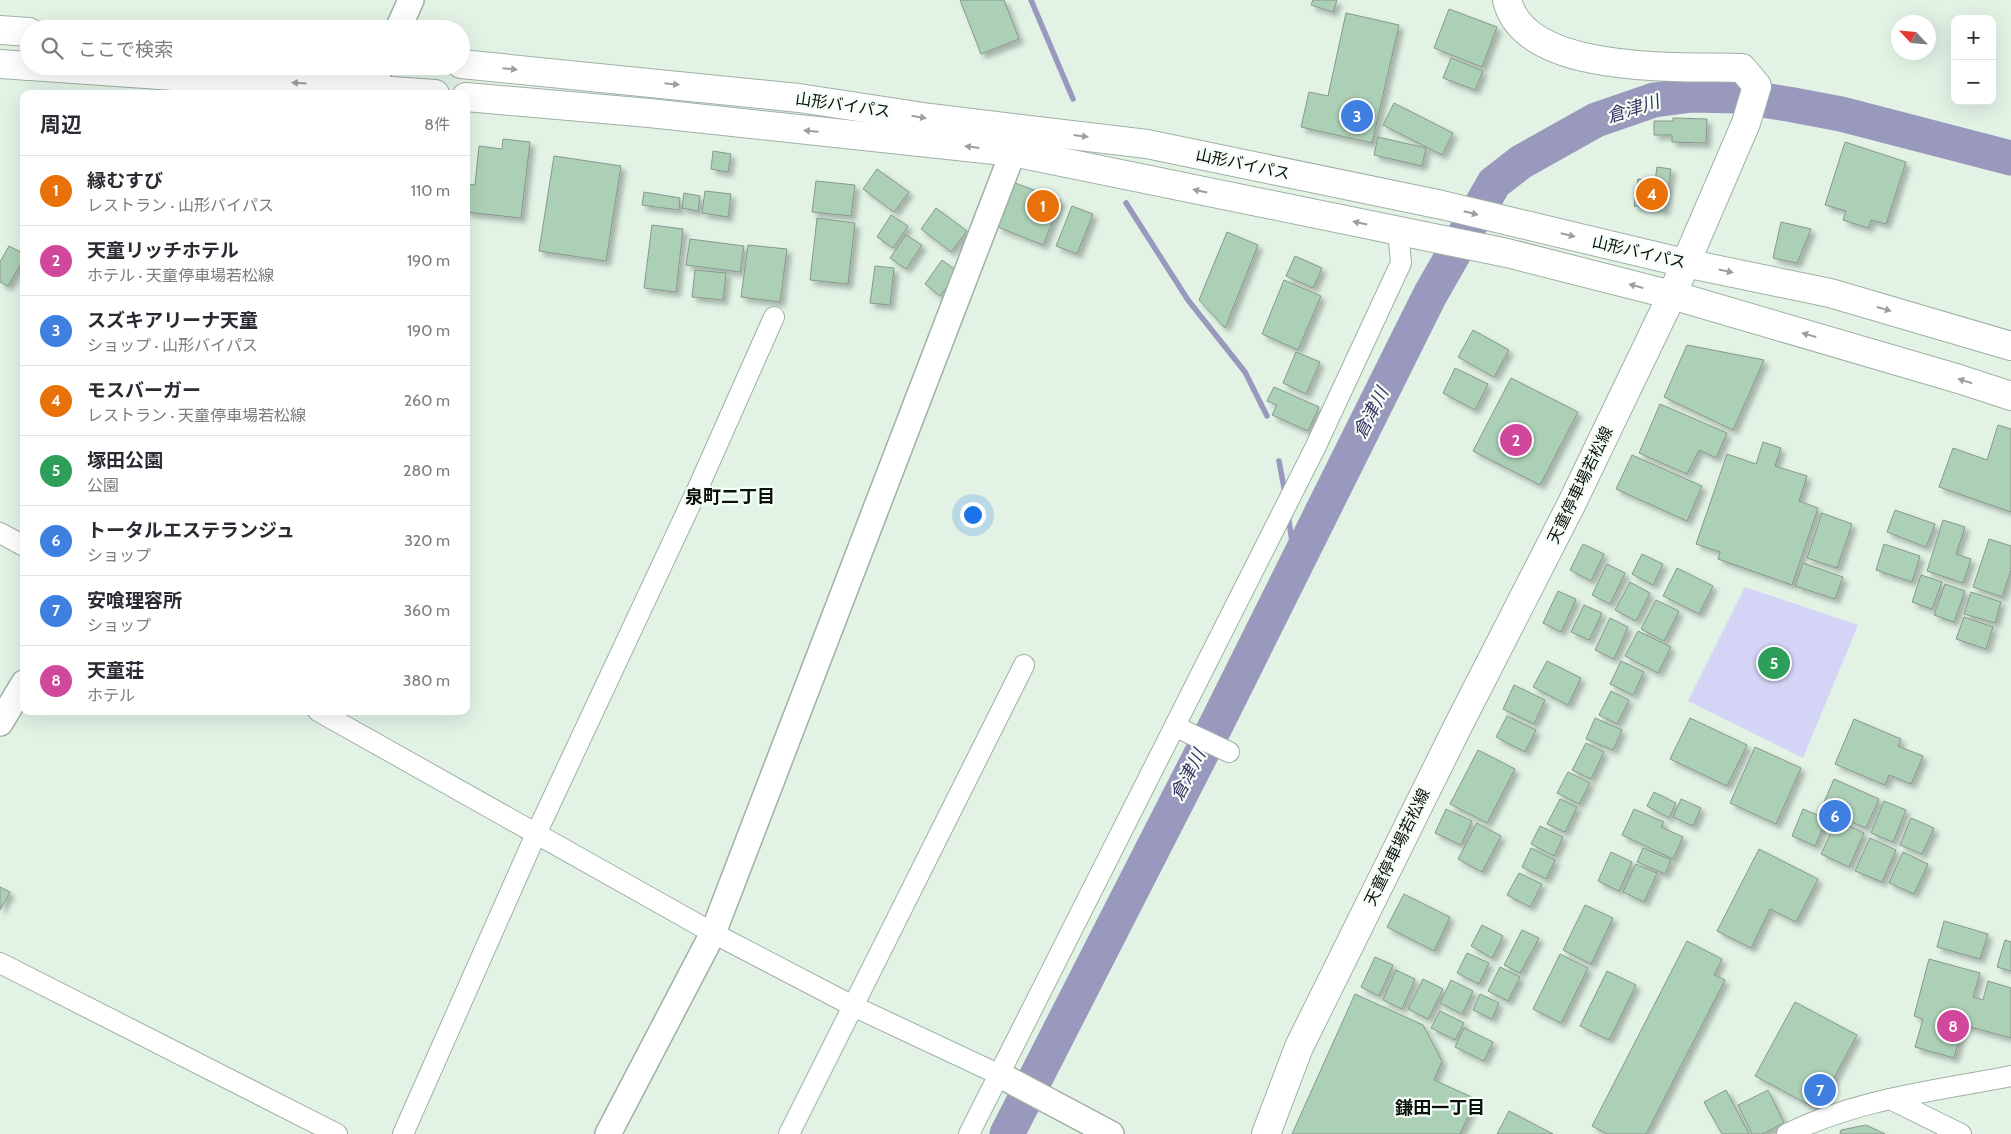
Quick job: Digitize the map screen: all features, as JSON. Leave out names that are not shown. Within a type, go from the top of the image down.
[{"type":"main road","name":"天童停車場若松線","points":[[1266,1134],[1299,1047],[1454,734],[1571,505],[1672,295],[1746,124],[1757,86],[1742,68],[1638,66],[1600,61],[1549,46],[1528,35],[1517,23],[1510,11],[1508,0]]},
{"type":"main road","points":[[0,30],[20,31]]},
{"type":"main road","points":[[0,64],[20,65]]},
{"type":"main road","name":"山形バイパス","points":[[470,65],[799,98],[930,118],[1147,144],[1424,202],[1830,293],[2011,346]]},
{"type":"main road","points":[[191,75],[372,85],[407,90]]},
{"type":"main road","name":"山形バイパス","points":[[470,96],[649,113],[1013,152],[1507,253],[1672,295],[2011,396]]},
{"type":"street","points":[[402,20],[412,0]]},
{"type":"street","points":[[608,1134],[713,933],[1013,152]]},
{"type":"street","points":[[968,1134],[1181,729],[1272,532],[1401,263],[1412,233]]},
{"type":"street","points":[[403,1134],[536,834],[698,488],[774,317]]},
{"type":"street","points":[[0,533],[20,544]]},
{"type":"street","points":[[789,1134],[1024,665]]},
{"type":"street","points":[[0,723],[20,690]]},
{"type":"street","points":[[325,715],[713,933],[853,1006],[1000,1075],[1051,1104],[1112,1134]]},
{"type":"street","points":[[1181,729],[1225,750]]},
{"type":"street","points":[[0,963],[337,1134]]},
{"type":"street","points":[[1787,1134],[1816,1120],[1857,1106],[2011,1076]]},
{"type":"street","points":[[1890,1099],[1961,1134]]},
{"type":"shaded area","points":[[1745,587],[1858,625],[1803,758],[1688,701]]},
{"type":"building","points":[[960,0],[1004,0],[1019,39],[981,54]]},
{"type":"building","points":[[1313,0],[1337,0],[1333,12],[1311,5]]},
{"type":"building","points":[[1449,9],[1497,27],[1482,67],[1434,48]]},
{"type":"building","points":[[1346,13],[1399,25],[1372,143],[1301,127],[1309,92],[1328,96]]},
{"type":"building","points":[[1451,58],[1483,71],[1475,90],[1443,78]]},
{"type":"building","points":[[1394,103],[1453,133],[1442,155],[1383,125]]},
{"type":"building","points":[[1673,118],[1707,119],[1706,143],[1672,142],[1672,135],[1654,135],[1654,121],[1673,121]]},
{"type":"building","points":[[1378,137],[1426,148],[1422,166],[1374,155]]},
{"type":"building","points":[[503,139],[530,142],[521,218],[470,212],[470,184],[475,185],[479,146],[502,149]]},
{"type":"building","points":[[1845,142],[1906,162],[1886,224],[1871,220],[1868,228],[1843,220],[1846,211],[1825,205]]},
{"type":"building","points":[[713,151],[731,154],[728,172],[711,169]]},
{"type":"building","points":[[554,156],[621,166],[606,261],[539,251]]},
{"type":"building","points":[[1657,167],[1671,169],[1665,211],[1634,206],[1638,179],[1655,181]]},
{"type":"building","points":[[877,169],[909,192],[894,212],[863,189]]},
{"type":"building","points":[[816,181],[855,185],[851,216],[812,212]]},
{"type":"building","points":[[1015,183],[1061,200],[1043,245],[998,227]]},
{"type":"building","points":[[705,191],[731,194],[728,217],[702,213]]},
{"type":"building","points":[[644,192],[680,198],[679,210],[642,205]]},
{"type":"building","points":[[684,193],[700,196],[698,211],[682,208]]},
{"type":"building","points":[[1072,206],[1093,214],[1077,254],[1056,246]]},
{"type":"building","points":[[936,208],[967,231],[951,252],[921,229]]},
{"type":"building","points":[[891,215],[908,226],[893,248],[877,237]]},
{"type":"building","points":[[817,218],[855,223],[848,284],[810,280]]},
{"type":"building","points":[[1781,222],[1811,229],[1797,263],[1773,258]]},
{"type":"building","points":[[652,225],[683,229],[676,292],[644,288]]},
{"type":"building","points":[[1227,232],[1258,245],[1225,328],[1199,300]]},
{"type":"building","points":[[906,235],[922,245],[906,269],[890,258]]},
{"type":"building","points":[[690,239],[744,246],[740,272],[686,265]]},
{"type":"building","points":[[748,245],[787,249],[780,302],[741,297]]},
{"type":"building","points":[[9,246],[20,252],[20,265],[8,286],[0,282],[0,262]]},
{"type":"building","points":[[1295,256],[1322,268],[1313,288],[1286,276]]},
{"type":"building","points":[[942,260],[958,272],[940,296],[925,284]]},
{"type":"building","points":[[875,266],[894,268],[890,305],[870,303]]},
{"type":"building","points":[[695,270],[726,273],[723,300],[692,297]]},
{"type":"building","points":[[1284,280],[1321,296],[1298,350],[1262,334]]},
{"type":"building","points":[[1473,330],[1509,350],[1494,377],[1458,357]]},
{"type":"building","points":[[1687,345],[1764,360],[1733,430],[1664,397]]},
{"type":"building","points":[[1296,352],[1320,362],[1306,394],[1283,383]]},
{"type":"building","points":[[1455,368],[1488,384],[1475,410],[1443,393]]},
{"type":"building","points":[[1511,378],[1578,412],[1540,485],[1473,451]]},
{"type":"building","points":[[1274,387],[1319,407],[1308,431],[1272,415],[1277,405],[1267,401]]},
{"type":"building","points":[[1660,404],[1727,433],[1716,458],[1699,450],[1687,474],[1639,453]]},
{"type":"building","points":[[1998,425],[2011,429],[2011,512],[1939,487],[1953,448],[1987,460]]},
{"type":"building","points":[[1763,442],[1781,448],[1775,466],[1807,476],[1799,501],[1818,508],[1792,585],[1718,559],[1720,552],[1696,544],[1727,454],[1756,464]]},
{"type":"building","points":[[1632,455],[1702,486],[1687,521],[1616,489]]},
{"type":"building","points":[[1895,510],[1935,524],[1926,547],[1887,532]]},
{"type":"building","points":[[1822,513],[1852,524],[1837,568],[1807,558]]},
{"type":"building","points":[[1943,520],[1965,527],[1956,554],[1971,559],[1963,583],[1927,571]]},
{"type":"building","points":[[1989,539],[2011,546],[2011,570],[2002,597],[1973,587]]},
{"type":"building","points":[[1583,544],[1604,554],[1591,581],[1570,570]]},
{"type":"building","points":[[1884,544],[1920,556],[1912,582],[1876,570]]},
{"type":"building","points":[[1642,554],[1663,564],[1653,585],[1632,574]]},
{"type":"building","points":[[1803,563],[1843,577],[1835,599],[1795,586]]},
{"type":"building","points":[[1607,564],[1625,573],[1610,604],[1592,595]]},
{"type":"building","points":[[1677,568],[1713,586],[1699,614],[1663,596]]},
{"type":"building","points":[[1921,575],[1942,582],[1932,609],[1912,602]]},
{"type":"building","points":[[1630,582],[1650,593],[1636,621],[1615,610]]},
{"type":"building","points":[[1945,584],[1965,591],[1954,622],[1934,615]]},
{"type":"building","points":[[1558,591],[1576,599],[1561,632],[1543,623]]},
{"type":"building","points":[[1971,592],[2001,602],[1995,623],[1964,614]]},
{"type":"building","points":[[1656,600],[1679,611],[1664,641],[1641,629]]},
{"type":"building","points":[[1584,605],[1602,613],[1589,640],[1571,632]]},
{"type":"building","points":[[1964,617],[1993,627],[1986,649],[1956,639]]},
{"type":"building","points":[[1610,618],[1628,627],[1614,659],[1595,650]]},
{"type":"building","points":[[1638,631],[1671,647],[1658,673],[1625,656]]},
{"type":"building","points":[[1547,661],[1581,678],[1568,705],[1533,687]]},
{"type":"building","points":[[1621,661],[1644,672],[1633,695],[1610,684]]},
{"type":"building","points":[[1514,685],[1545,700],[1534,724],[1503,709]]},
{"type":"building","points":[[1611,691],[1629,700],[1617,724],[1599,715]]},
{"type":"building","points":[[1507,716],[1536,730],[1525,752],[1496,737]]},
{"type":"building","points":[[1595,718],[1622,730],[1613,750],[1586,739]]},
{"type":"building","points":[[1690,718],[1747,745],[1727,786],[1670,759]]},
{"type":"building","points":[[1854,719],[1901,739],[1898,746],[1923,756],[1911,784],[1889,775],[1885,785],[1835,764]]},
{"type":"building","points":[[1586,743],[1604,752],[1591,779],[1572,770]]},
{"type":"building","points":[[1755,747],[1801,768],[1776,824],[1730,803]]},
{"type":"building","points":[[1478,750],[1515,769],[1487,823],[1450,804]]},
{"type":"building","points":[[1568,772],[1590,783],[1579,804],[1557,793]]},
{"type":"building","points":[[1834,779],[1879,799],[1866,828],[1821,809]]},
{"type":"building","points":[[1654,792],[1676,803],[1669,818],[1647,806]]},
{"type":"building","points":[[1560,799],[1577,807],[1565,832],[1547,824]]},
{"type":"building","points":[[1681,799],[1701,808],[1693,826],[1673,817]]},
{"type":"building","points":[[1884,801],[1906,810],[1893,842],[1871,833]]},
{"type":"building","points":[[1446,809],[1472,821],[1461,845],[1435,833]]},
{"type":"building","points":[[1634,809],[1664,822],[1661,827],[1683,837],[1673,859],[1622,835]]},
{"type":"building","points":[[1803,809],[1827,819],[1815,846],[1792,836]]},
{"type":"building","points":[[1911,818],[1934,828],[1922,854],[1900,845]]},
{"type":"building","points":[[1837,820],[1864,833],[1849,867],[1821,854]]},
{"type":"building","points":[[1477,823],[1501,836],[1482,872],[1458,859]]},
{"type":"building","points":[[1540,826],[1563,837],[1554,856],[1531,844]]},
{"type":"building","points":[[1870,838],[1896,850],[1882,882],[1855,871]]},
{"type":"building","points":[[1531,848],[1555,860],[1546,879],[1522,867]]},
{"type":"building","points":[[1643,848],[1671,860],[1665,874],[1637,862]]},
{"type":"building","points":[[1759,849],[1818,879],[1796,922],[1770,909],[1751,948],[1717,931]]},
{"type":"building","points":[[1611,852],[1632,862],[1619,891],[1598,881]]},
{"type":"building","points":[[1903,852],[1928,864],[1914,894],[1889,883]]},
{"type":"building","points":[[1636,864],[1657,873],[1644,902],[1623,892]]},
{"type":"building","points":[[1519,873],[1542,884],[1530,907],[1507,895]]},
{"type":"building","points":[[0,887],[10,892],[0,910]]},
{"type":"building","points":[[1404,894],[1450,917],[1434,951],[1387,927]]},
{"type":"building","points":[[1585,905],[1613,918],[1591,964],[1563,950]]},
{"type":"building","points":[[1944,921],[1988,934],[1980,959],[1937,947]]},
{"type":"building","points":[[1482,925],[1503,936],[1492,958],[1471,946]]},
{"type":"building","points":[[1522,930],[1539,938],[1520,973],[1504,965]]},
{"type":"building","points":[[2005,940],[2011,942],[2011,971],[1997,967]]},
{"type":"building","points":[[1687,941],[1722,959],[1714,975],[1725,980],[1646,1134],[1607,1134],[1592,1126]]},
{"type":"building","points":[[1467,953],[1489,963],[1479,984],[1457,973]]},
{"type":"building","points":[[1560,954],[1588,968],[1561,1023],[1533,1009]]},
{"type":"building","points":[[1375,957],[1393,965],[1379,996],[1361,987]]},
{"type":"building","points":[[1929,959],[1980,973],[1973,997],[1983,1000],[1988,981],[2011,988],[2011,1038],[1963,1025],[1954,1058],[1915,1047],[1923,1019],[1914,1016]]},
{"type":"building","points":[[1500,967],[1520,977],[1508,1001],[1488,991]]},
{"type":"building","points":[[1396,970],[1415,979],[1402,1009],[1383,1000]]},
{"type":"building","points":[[1607,971],[1636,985],[1609,1040],[1580,1026]]},
{"type":"building","points":[[1423,979],[1443,989],[1428,1019],[1408,1009]]},
{"type":"building","points":[[1451,980],[1473,991],[1462,1014],[1440,1003]]},
{"type":"building","points":[[1355,994],[1423,1025],[1442,1061],[1434,1080],[1476,1099],[1460,1134],[1292,1134]]},
{"type":"building","points":[[1480,994],[1499,1003],[1492,1019],[1473,1010]]},
{"type":"building","points":[[1795,1002],[1857,1035],[1817,1109],[1755,1076]]},
{"type":"building","points":[[1440,1011],[1464,1023],[1455,1040],[1431,1028]]},
{"type":"building","points":[[1464,1028],[1493,1042],[1484,1061],[1455,1047]]},
{"type":"building","points":[[1726,1090],[1749,1134],[1722,1134],[1704,1102]]},
{"type":"building","points":[[1768,1090],[1784,1123],[1762,1134],[1752,1134],[1738,1105]]},
{"type":"building","points":[[1509,1111],[1553,1134],[1497,1134]]},
{"type":"building","points":[[1866,1125],[1885,1134],[1840,1134],[1841,1130]]},
{"type":"waterway","points":[[1031,0],[1073,99]]},
{"type":"waterway","name":"倉津川","points":[[1007,1134],[1216,725],[1430,295],[1494,183],[1521,162],[1596,120],[1654,100],[1692,95],[1736,96],[1841,114],[2011,158]]},
{"type":"waterway","points":[[1126,203],[1188,300],[1245,372],[1267,416]]},
{"type":"waterway","points":[[1279,461],[1285,493]]},
{"type":"waterway","points":[[1288,514],[1295,563]]},
{"type":"place","name":"スズキアリーナ天童","points":[[1357,116]]},
{"type":"place","name":"モスバーガー","points":[[1652,194]]},
{"type":"place","name":"縁むすび","points":[[1043,206]]},
{"type":"place","name":"天童リッチホテル","points":[[1516,440]]},
{"type":"place","name":"塚田公園","points":[[1774,663]]},
{"type":"place","name":"トータルエステランジュ","points":[[1835,816]]},
{"type":"place","name":"天童荘","points":[[1953,1026]]},
{"type":"place","name":"安喰理容所","points":[[1820,1090]]},
{"type":"district","name":"泉町二丁目","points":[[730,497]]},
{"type":"district","name":"鎌田一丁目","points":[[1440,1108]]}]
